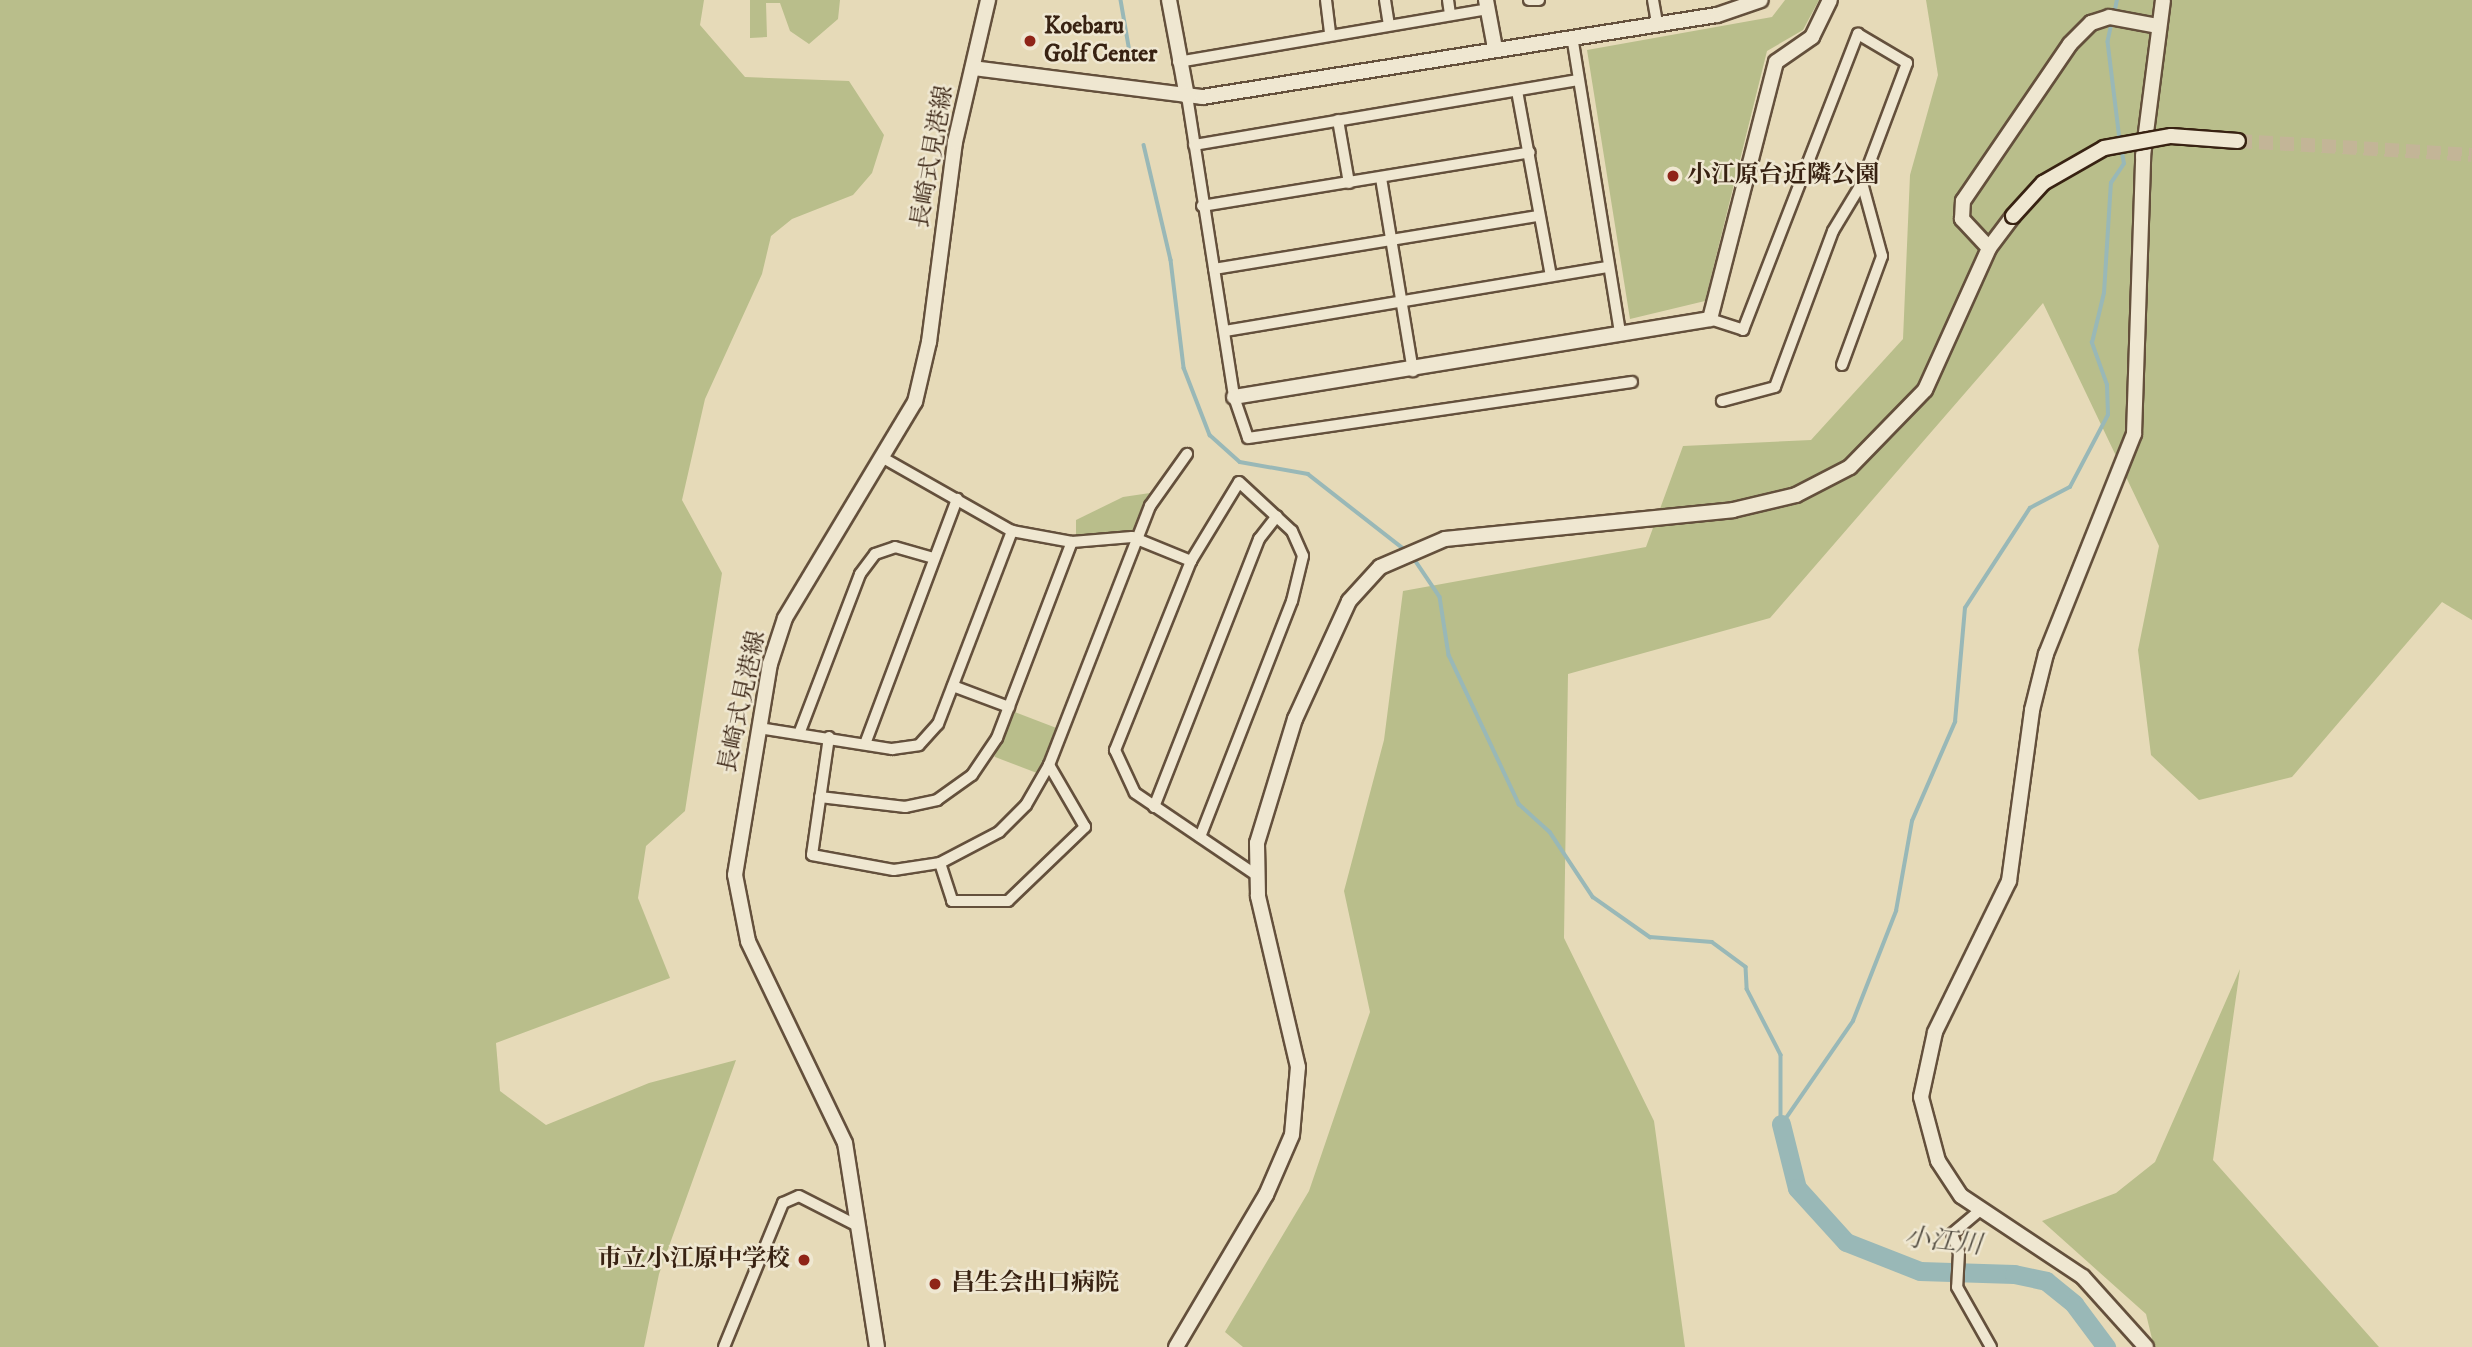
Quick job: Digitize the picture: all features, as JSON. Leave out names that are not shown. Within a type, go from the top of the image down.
[{"type":"street","name":"長崎式見港線","points":[[877,1347],[858,1226],[835,1118],[739,911],[736,862],[759,728],[785,618],[885,459],[915,402],[929,342],[943,209],[988,0]]},
{"type":"street","points":[[1170,0],[1234,397],[1248,438],[1632,382]]},
{"type":"street","points":[[1326,0],[1330,32]]},
{"type":"street","points":[[1385,0],[1389,24]]},
{"type":"street","points":[[1448,0],[1450,14]]},
{"type":"street","points":[[1529,0],[1539,0]]},
{"type":"street","points":[[1653,0],[1657,23]]},
{"type":"street","points":[[973,68],[1186,96],[1336,78],[1495,48],[1717,15],[1761,0]]},
{"type":"street","points":[[1710,319],[1776,62],[1812,37],[1830,0]]},
{"type":"street","points":[[2146,1347],[2083,1278],[1978,1212],[1938,1161],[1923,1114],[1924,1070],[1935,1032],[2009,881],[2032,710],[2046,654],[2133,434],[2143,156],[2163,0]]},
{"type":"street","points":[[1178,62],[1330,32],[1450,14],[1487,5],[1495,48]]},
{"type":"street","points":[[1989,248],[1962,219],[1963,201],[2070,44],[2091,23],[2109,17],[2158,26]]},
{"type":"street","points":[[1234,397],[1413,371],[1710,319],[1743,330],[1858,34],[1908,63],[1862,183],[1833,231],[1775,387],[1722,401]]},
{"type":"street","points":[[1572,36],[1620,333]]},
{"type":"street","points":[[1194,145],[1578,80]]},
{"type":"street","points":[[1517,91],[1530,152],[1537,216],[1551,276]]},
{"type":"street","points":[[1338,120],[1349,183]]},
{"type":"street","points":[[1176,1347],[1266,1195],[1297,1112],[1298,1067],[1256,875],[1261,815],[1332,626],[1380,567],[1445,539],[1733,510],[1818,485],[1870,451],[1913,406],[1943,361],[1989,248],[2013,216],[2060,171],[2123,141],[2171,136],[2238,141]]},
{"type":"street","points":[[1202,206],[1530,152]]},
{"type":"street","points":[[1381,178],[1413,371]]},
{"type":"street","points":[[1842,365],[1882,256],[1862,183]]},
{"type":"street","points":[[1214,269],[1537,216]]},
{"type":"street","points":[[1225,331],[1609,267]]},
{"type":"street","points":[[829,737],[812,855],[894,870],[940,863],[999,832],[1026,804],[1049,765],[1137,539],[1167,475],[1186,454]]},
{"type":"street","points":[[885,459],[1012,531],[1072,542],[1137,539],[1191,561]]},
{"type":"street","points":[[1200,837],[1300,577],[1301,542],[1277,516],[1238,482],[1191,561],[1115,750],[1121,773],[1154,807],[1256,875]]},
{"type":"street","points":[[866,744],[957,499]]},
{"type":"street","points":[[1154,807],[1259,539],[1277,516]]},
{"type":"street","points":[[759,728],[866,744],[919,745],[938,724],[1012,531]]},
{"type":"street","points":[[820,797],[905,807],[937,800],[972,775],[1009,707],[1072,542]]},
{"type":"street","points":[[799,734],[860,574],[875,554],[895,547],[933,558]]},
{"type":"street","points":[[953,686],[1009,707]]},
{"type":"street","points":[[940,863],[952,901],[1008,901],[1085,827],[1049,765]]},
{"type":"street","points":[[724,1347],[783,1203],[799,1196],[858,1226]]},
{"type":"street","points":[[1978,1212],[1952,1234],[1957,1287],[1991,1347]]},
{"type":"green space","points":[[0,0],[704,0],[700,25],[745,77],[849,81],[884,135],[872,173],[853,195],[792,219],[771,236],[762,274],[705,399],[682,500],[722,573],[685,811],[646,846],[638,898],[670,978],[496,1043],[500,1091],[546,1125],[649,1083],[736,1060],[659,1274],[644,1347],[0,1347]]},
{"type":"green space","points":[[750,0],[840,0],[838,19],[809,44],[790,31],[780,3],[766,3],[767,37],[750,38]]},
{"type":"green space","name":"小江原台近隣公園","points":[[1785,0],[1819,0],[1803,30],[1767,51],[1705,301],[1630,319],[1587,50],[1772,17]]},
{"type":"green space","points":[[1926,0],[2472,0],[2472,620],[2442,602],[2292,777],[2199,800],[2151,755],[2138,650],[2159,546],[2043,303],[1770,618],[1568,674],[1564,938],[1654,1121],[1685,1347],[1243,1347],[1225,1332],[1309,1191],[1370,1012],[1344,891],[1384,740],[1403,591],[1646,547],[1683,446],[1811,440],[1903,339],[1910,175],[1938,75]]},
{"type":"green space","points":[[1150,493],[1133,531],[1076,535],[1076,520],[1123,497]]},
{"type":"green space","points":[[1012,711],[1058,729],[1040,774],[994,757]]},
{"type":"green space","points":[[2240,969],[2213,1160],[2379,1347],[2154,1347],[2146,1314],[2042,1221],[2116,1193],[2155,1162]]},
{"type":"waterway","points":[[1121,0],[1130,52]]},
{"type":"waterway","points":[[2114,15],[2117,0]]},
{"type":"waterway","points":[[2112,23],[2108,42],[2120,140]]},
{"type":"waterway","points":[[1144,145],[1171,260],[1184,368],[1210,435],[1240,462],[1308,474],[1408,552]]},
{"type":"waterway","points":[[1782,1124],[1853,1021],[1896,911],[1912,821],[1955,722],[1965,608],[2030,508],[2070,487],[2108,415],[2107,385],[2092,343],[2104,293],[2111,183],[2124,164],[2121,147]]},
{"type":"waterway","points":[[1413,557],[1440,597],[1449,655],[1519,804],[1550,832],[1593,897],[1650,937],[1712,942],[1746,967],[1747,989],[1781,1055],[1781,1124]]},
{"type":"waterway","name":"小江川","points":[[1781,1124],[1797,1188],[1846,1242],[1920,1271],[2014,1274],[2046,1281],[2074,1304],[2106,1347]]},
{"type":"tunnel","points":[[2238,141],[2472,155]]},
{"type":"place","name":"Koebaru Golf Center","points":[[1030,41]]},
{"type":"place","name":"小江原台近隣公園","points":[[1673,176]]},
{"type":"place","name":"市立小江原中学校","points":[[804,1260]]},
{"type":"place","name":"昌生会出口病院","points":[[935,1284]]}]
